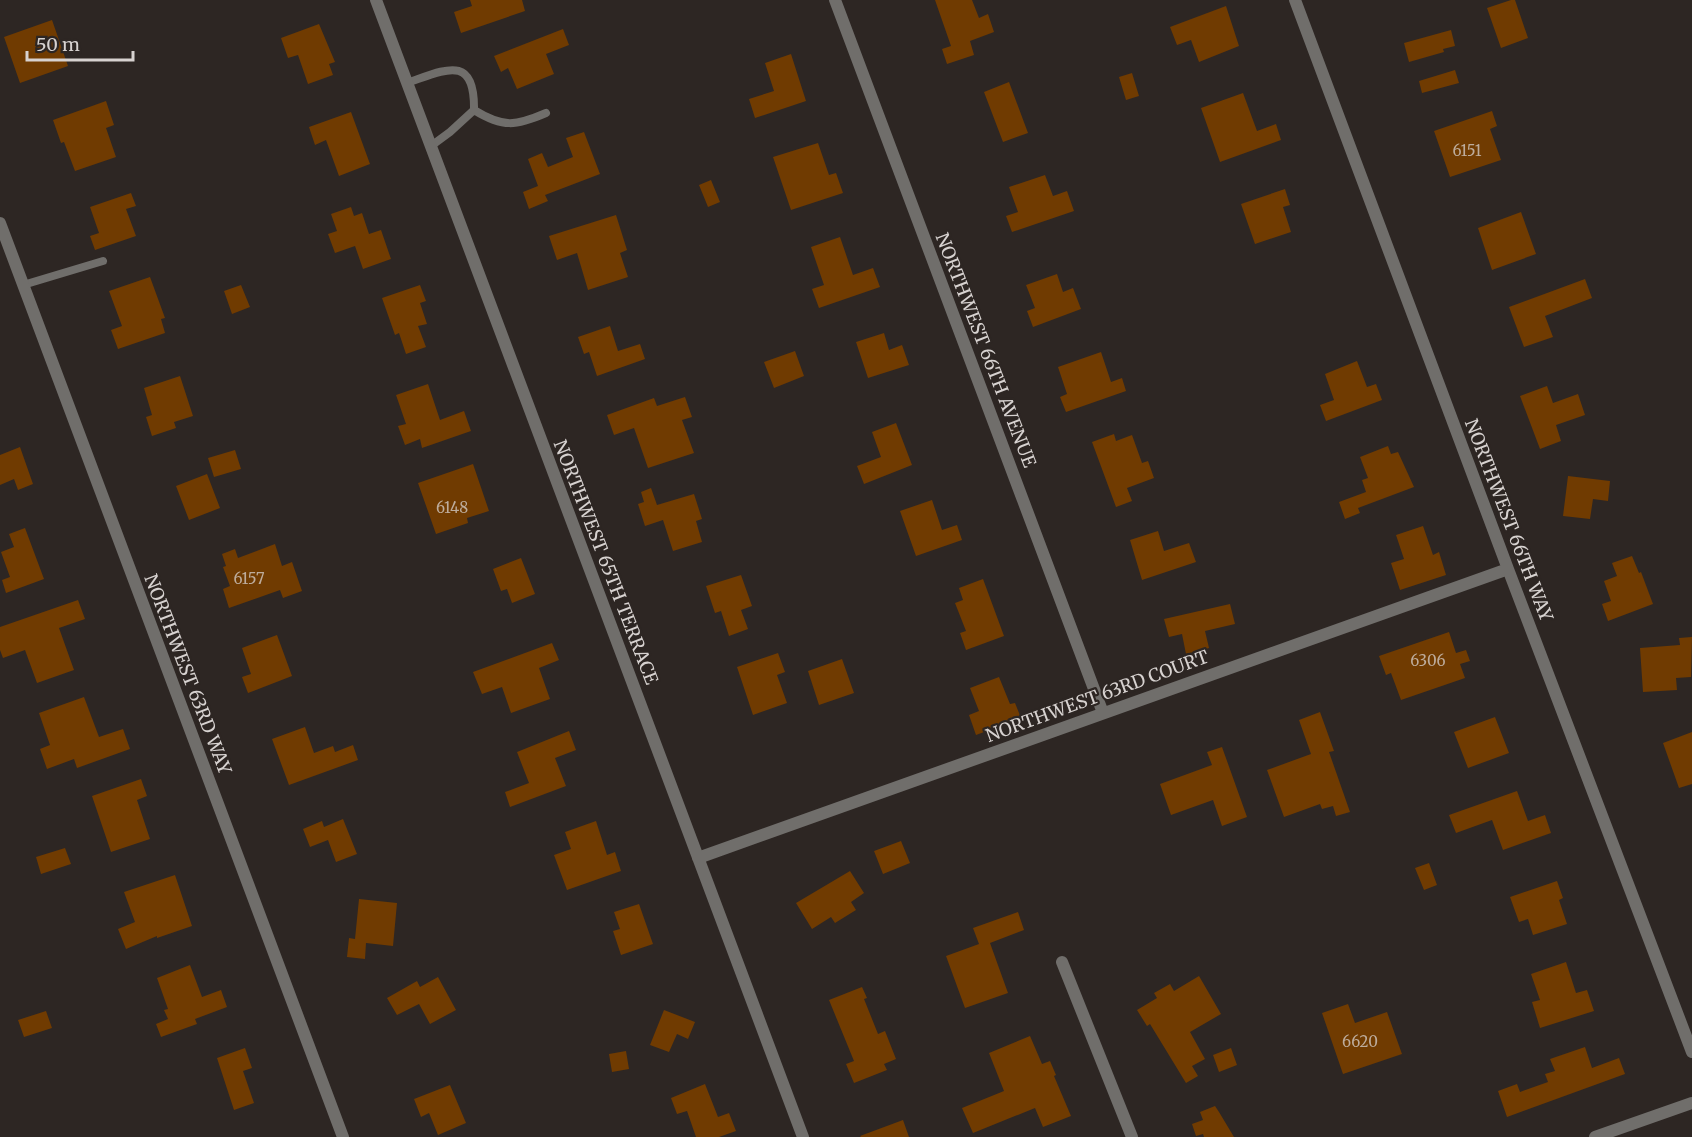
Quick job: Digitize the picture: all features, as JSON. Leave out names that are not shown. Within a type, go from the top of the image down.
[{"type":"street","name":"NORTHWEST 65TH TERRACE","points":[[376,0],[803,1137]]},
{"type":"street","name":"NORTHWEST 66TH AVENUE","points":[[835,0],[1103,713]]},
{"type":"street","name":"NORTHWEST 66TH WAY","points":[[1295,0],[1692,1052]]},
{"type":"street","name":"NORTHWEST 63RD WAY","points":[[0,223],[343,1137]]},
{"type":"street","name":"NORTHWEST 63RD COURT","points":[[698,858],[1508,569]]},
{"type":"street","points":[[1062,962],[1132,1137]]},
{"type":"street","points":[[1595,1137],[1692,1103]]},
{"type":"lane","points":[[407,83],[457,69],[466,73],[471,84],[474,110]]},
{"type":"lane","points":[[474,110],[490,120],[516,124],[546,112]]},
{"type":"lane","points":[[431,146],[474,110]]},
{"type":"lane","points":[[23,285],[104,261]]},
{"type":"building","points":[[470,0],[522,0],[525,11],[461,33],[454,12],[472,6]]},
{"type":"building","points":[[935,0],[972,0],[979,18],[988,14],[994,32],[970,41],[974,55],[947,64],[942,49],[951,46]]},
{"type":"building","points":[[1515,0],[1528,38],[1501,48],[1487,8]]},
{"type":"building","points":[[1226,6],[1239,46],[1199,62],[1191,40],[1177,45],[1170,27]]},
{"type":"building","points":[[52,20],[68,66],[20,83],[4,37]]},
{"type":"building","points":[[319,24],[335,62],[329,64],[333,75],[308,84],[298,55],[288,58],[281,38]]},
{"type":"building","points":[[563,29],[569,45],[546,54],[554,74],[517,89],[508,68],[501,72],[494,56]]},
{"type":"building","points":[[1451,30],[1455,46],[1443,49],[1444,52],[1409,62],[1404,43]]},
{"type":"building","points":[[791,54],[806,101],[755,118],[749,99],[774,91],[765,63]]},
{"type":"building","points":[[1455,70],[1459,83],[1422,93],[1419,81]]},
{"type":"building","points":[[1132,73],[1139,96],[1126,100],[1119,77]]},
{"type":"building","points":[[1009,82],[1028,133],[1003,142],[984,92]]},
{"type":"building","points":[[1243,93],[1257,131],[1276,124],[1281,140],[1220,162],[1201,108]]},
{"type":"building","points":[[106,101],[114,125],[106,128],[116,157],[75,171],[53,120]]},
{"type":"building","points":[[1492,111],[1497,126],[1490,129],[1501,160],[1450,177],[1434,131]]},
{"type":"building","points":[[351,112],[370,164],[339,176],[326,140],[315,145],[309,127]]},
{"type":"building","points":[[584,132],[600,174],[545,195],[548,201],[529,209],[523,192],[538,186],[528,159],[542,153],[548,167],[573,157],[566,138]]},
{"type":"building","points":[[818,143],[829,175],[836,173],[843,193],[791,210],[773,157]]},
{"type":"building","points":[[1045,175],[1053,196],[1067,191],[1074,211],[1012,232],[1006,216],[1018,212],[1009,187]]},
{"type":"building","points":[[711,180],[720,202],[708,207],[699,185]]},
{"type":"building","points":[[1285,189],[1290,205],[1283,207],[1291,232],[1255,244],[1241,204]]},
{"type":"building","points":[[131,193],[136,206],[126,209],[136,236],[95,250],[90,236],[99,233],[90,207]]},
{"type":"building","points":[[351,207],[354,216],[362,213],[369,234],[381,230],[391,259],[363,269],[355,246],[335,253],[328,234],[337,231],[331,214]]},
{"type":"building","points":[[1521,212],[1536,254],[1492,270],[1478,228]]},
{"type":"building","points":[[616,215],[627,250],[620,253],[628,277],[588,290],[577,253],[557,260],[549,236]]},
{"type":"building","points":[[840,237],[853,275],[873,268],[880,287],[819,308],[812,289],[824,285],[811,247]]},
{"type":"building","points":[[1057,274],[1063,292],[1073,288],[1081,309],[1033,327],[1027,311],[1035,308],[1026,285]]},
{"type":"building","points":[[150,277],[165,318],[161,319],[165,333],[118,349],[111,330],[122,326],[109,291]]},
{"type":"building","points":[[1585,279],[1592,298],[1545,316],[1553,337],[1524,347],[1509,307]]},
{"type":"building","points":[[241,285],[250,307],[232,314],[224,291]]},
{"type":"building","points":[[420,285],[426,301],[420,303],[427,324],[418,326],[426,347],[406,354],[399,333],[395,335],[382,298]]},
{"type":"building","points":[[610,326],[618,351],[640,344],[645,359],[597,376],[589,352],[584,354],[578,337]]},
{"type":"building","points":[[884,333],[889,350],[902,345],[909,365],[868,378],[856,342]]},
{"type":"building","points":[[795,351],[804,376],[774,388],[764,362]]},
{"type":"building","points":[[1101,352],[1111,382],[1122,378],[1126,391],[1066,412],[1060,397],[1067,394],[1058,367]]},
{"type":"building","points":[[1357,361],[1367,387],[1376,384],[1382,400],[1326,421],[1320,405],[1334,400],[1325,374]]},
{"type":"building","points":[[180,376],[193,416],[174,422],[176,428],[152,436],[146,417],[152,415],[144,388]]},
{"type":"building","points":[[428,384],[440,420],[464,411],[471,431],[422,448],[420,439],[405,445],[398,426],[406,424],[396,395]]},
{"type":"building","points":[[1547,386],[1553,403],[1578,394],[1585,415],[1556,425],[1561,441],[1540,449],[1520,396]]},
{"type":"building","points":[[685,397],[692,417],[682,420],[694,453],[648,468],[634,428],[614,435],[607,415],[654,398],[657,406]]},
{"type":"building","points":[[896,423],[912,465],[864,484],[857,466],[881,457],[872,432]]},
{"type":"building","points":[[1114,434],[1116,441],[1132,435],[1142,463],[1148,461],[1154,478],[1127,488],[1132,501],[1116,507],[1092,442]]},
{"type":"building","points":[[1388,446],[1391,454],[1398,452],[1414,487],[1358,508],[1360,513],[1345,519],[1339,502],[1366,492],[1362,480],[1368,478],[1360,457]]},
{"type":"building","points":[[20,447],[33,484],[18,490],[14,479],[0,485],[0,455]]},
{"type":"building","points":[[235,450],[241,469],[214,477],[208,458]]},
{"type":"building","points":[[473,464],[489,511],[467,518],[468,523],[436,534],[418,483]]},
{"type":"building","points":[[207,474],[220,508],[189,520],[176,486]]},
{"type":"building","points":[[1568,476],[1610,481],[1608,501],[1593,499],[1590,519],[1563,516]]},
{"type":"building","points":[[651,488],[657,505],[694,494],[702,519],[696,521],[702,542],[673,551],[663,520],[645,526],[638,504],[644,502],[641,492]]},
{"type":"building","points":[[932,500],[942,530],[957,525],[962,540],[916,556],[900,511]]},
{"type":"building","points":[[1423,526],[1433,555],[1439,552],[1446,575],[1400,590],[1391,563],[1404,559],[1396,535]]},
{"type":"building","points":[[25,528],[44,579],[6,593],[2,580],[10,577],[1,552],[14,547],[9,534]]},
{"type":"building","points":[[1158,531],[1164,551],[1189,543],[1196,562],[1142,580],[1130,540]]},
{"type":"building","points":[[275,544],[282,566],[292,562],[302,591],[283,598],[280,590],[229,608],[223,589],[230,586],[223,567],[226,566],[222,554],[235,549],[238,558]]},
{"type":"building","points":[[1632,556],[1639,573],[1641,572],[1653,604],[1608,621],[1602,604],[1611,601],[1604,581],[1617,576],[1612,563]]},
{"type":"building","points":[[521,558],[535,594],[512,603],[507,589],[501,591],[493,569]]},
{"type":"building","points":[[741,575],[752,606],[741,610],[748,629],[729,636],[721,611],[715,613],[706,586]]},
{"type":"building","points":[[983,579],[1004,636],[966,650],[960,633],[966,631],[955,603],[963,600],[959,588]]},
{"type":"building","points":[[78,600],[85,619],[59,628],[74,670],[37,683],[25,650],[3,658],[0,650],[0,627]]},
{"type":"building","points":[[1230,604],[1235,624],[1205,631],[1209,648],[1186,654],[1182,634],[1169,637],[1164,619]]},
{"type":"building","points":[[1449,632],[1456,653],[1466,650],[1470,661],[1460,664],[1465,678],[1401,700],[1391,673],[1386,675],[1379,656]]},
{"type":"building","points":[[277,635],[292,676],[248,693],[242,677],[251,674],[242,648]]},
{"type":"building","points":[[1692,637],[1691,677],[1676,678],[1677,690],[1643,692],[1640,648],[1680,645],[1679,638]]},
{"type":"building","points":[[552,643],[559,660],[539,668],[550,699],[511,713],[502,687],[482,694],[473,672]]},
{"type":"building","points":[[778,653],[785,672],[777,675],[787,703],[753,715],[737,667]]},
{"type":"building","points":[[842,659],[854,693],[819,705],[808,671]]},
{"type":"building","points":[[999,677],[1010,704],[1015,703],[1021,718],[976,735],[969,715],[979,711],[970,688]]},
{"type":"building","points":[[84,697],[99,737],[123,729],[130,749],[77,768],[74,759],[47,769],[40,749],[50,745],[39,713]]},
{"type":"building","points":[[1320,712],[1334,751],[1329,752],[1350,812],[1336,816],[1333,806],[1322,809],[1320,804],[1284,817],[1267,770],[1311,754],[1299,720]]},
{"type":"building","points":[[1495,717],[1509,753],[1468,768],[1454,732]]},
{"type":"building","points":[[305,727],[314,753],[333,746],[335,752],[353,745],[358,760],[289,785],[272,739]]},
{"type":"building","points":[[569,731],[576,750],[555,758],[566,786],[510,807],[505,792],[529,783],[517,752]]},
{"type":"building","points":[[1692,732],[1692,784],[1679,788],[1663,743]]},
{"type":"building","points":[[1222,747],[1247,817],[1222,826],[1213,800],[1171,815],[1160,784],[1212,765],[1207,752]]},
{"type":"building","points":[[141,779],[147,796],[137,800],[150,839],[111,852],[92,796]]},
{"type":"building","points":[[1517,791],[1528,821],[1545,815],[1551,833],[1503,850],[1492,820],[1456,833],[1449,815]]},
{"type":"building","points":[[343,819],[357,854],[336,862],[328,840],[310,847],[303,829],[322,821],[324,827]]},
{"type":"building","points":[[596,821],[607,855],[615,852],[621,871],[567,890],[554,855],[571,849],[565,832]]},
{"type":"building","points":[[901,841],[910,863],[883,874],[874,851]]},
{"type":"building","points":[[65,848],[71,864],[41,874],[36,857]]},
{"type":"building","points":[[1429,863],[1437,885],[1424,890],[1415,868]]},
{"type":"building","points":[[850,871],[864,893],[851,902],[856,910],[835,923],[831,917],[812,929],[796,903]]},
{"type":"building","points":[[175,875],[192,926],[157,938],[157,936],[126,949],[118,929],[135,922],[124,892]]},
{"type":"building","points":[[1557,881],[1563,898],[1559,900],[1567,924],[1533,935],[1528,919],[1519,922],[1510,897]]},
{"type":"building","points":[[359,899],[397,903],[393,946],[366,943],[365,959],[347,957],[349,938],[355,939]]},
{"type":"building","points":[[639,904],[653,944],[621,955],[613,931],[620,929],[614,912]]},
{"type":"building","points":[[1018,912],[1024,930],[990,943],[1008,993],[965,1008],[946,956],[979,944],[973,928]]},
{"type":"building","points":[[1566,962],[1576,993],[1587,990],[1594,1011],[1540,1028],[1532,1002],[1540,1000],[1531,974]]},
{"type":"building","points":[[190,965],[202,997],[221,990],[227,1007],[195,1019],[197,1024],[161,1037],[156,1024],[168,1019],[164,1010],[168,1009],[157,978]]},
{"type":"building","points":[[1199,976],[1221,1014],[1190,1032],[1205,1059],[1192,1066],[1198,1076],[1186,1083],[1150,1024],[1147,1026],[1137,1010],[1157,998],[1154,993],[1170,984],[1174,991]]},
{"type":"building","points":[[438,977],[456,1010],[430,1024],[419,1004],[397,1015],[387,998],[417,981],[420,987]]},
{"type":"building","points":[[862,987],[867,998],[864,999],[878,1034],[885,1031],[896,1059],[884,1064],[887,1070],[854,1083],[846,1064],[854,1061],[829,1000]]},
{"type":"building","points":[[1348,1004],[1355,1023],[1387,1012],[1402,1054],[1343,1074],[1322,1013]]},
{"type":"building","points":[[664,1010],[695,1022],[688,1039],[677,1034],[669,1052],[650,1045]]},
{"type":"building","points":[[46,1011],[52,1028],[24,1037],[18,1020]]},
{"type":"building","points":[[1030,1036],[1042,1064],[1050,1061],[1071,1116],[1043,1127],[1035,1108],[973,1133],[962,1108],[1004,1091],[989,1053]]},
{"type":"building","points":[[1585,1047],[1592,1068],[1619,1058],[1625,1074],[1507,1117],[1498,1091],[1517,1084],[1520,1092],[1548,1082],[1545,1074],[1555,1071],[1550,1059]]},
{"type":"building","points":[[245,1048],[252,1068],[243,1071],[254,1103],[234,1110],[217,1058]]},
{"type":"building","points":[[1231,1048],[1237,1065],[1219,1072],[1213,1055]]},
{"type":"building","points":[[626,1051],[629,1069],[612,1072],[609,1054]]},
{"type":"building","points":[[705,1084],[718,1117],[729,1113],[736,1131],[719,1137],[696,1137],[687,1111],[677,1114],[671,1098]]},
{"type":"building","points":[[450,1085],[466,1123],[438,1135],[429,1113],[421,1117],[414,1099]]},
{"type":"building","points":[[1215,1106],[1234,1137],[1204,1137],[1203,1134],[1196,1136],[1192,1124],[1203,1120],[1200,1112]]},
{"type":"building","points":[[903,1120],[909,1137],[860,1136]]}]
